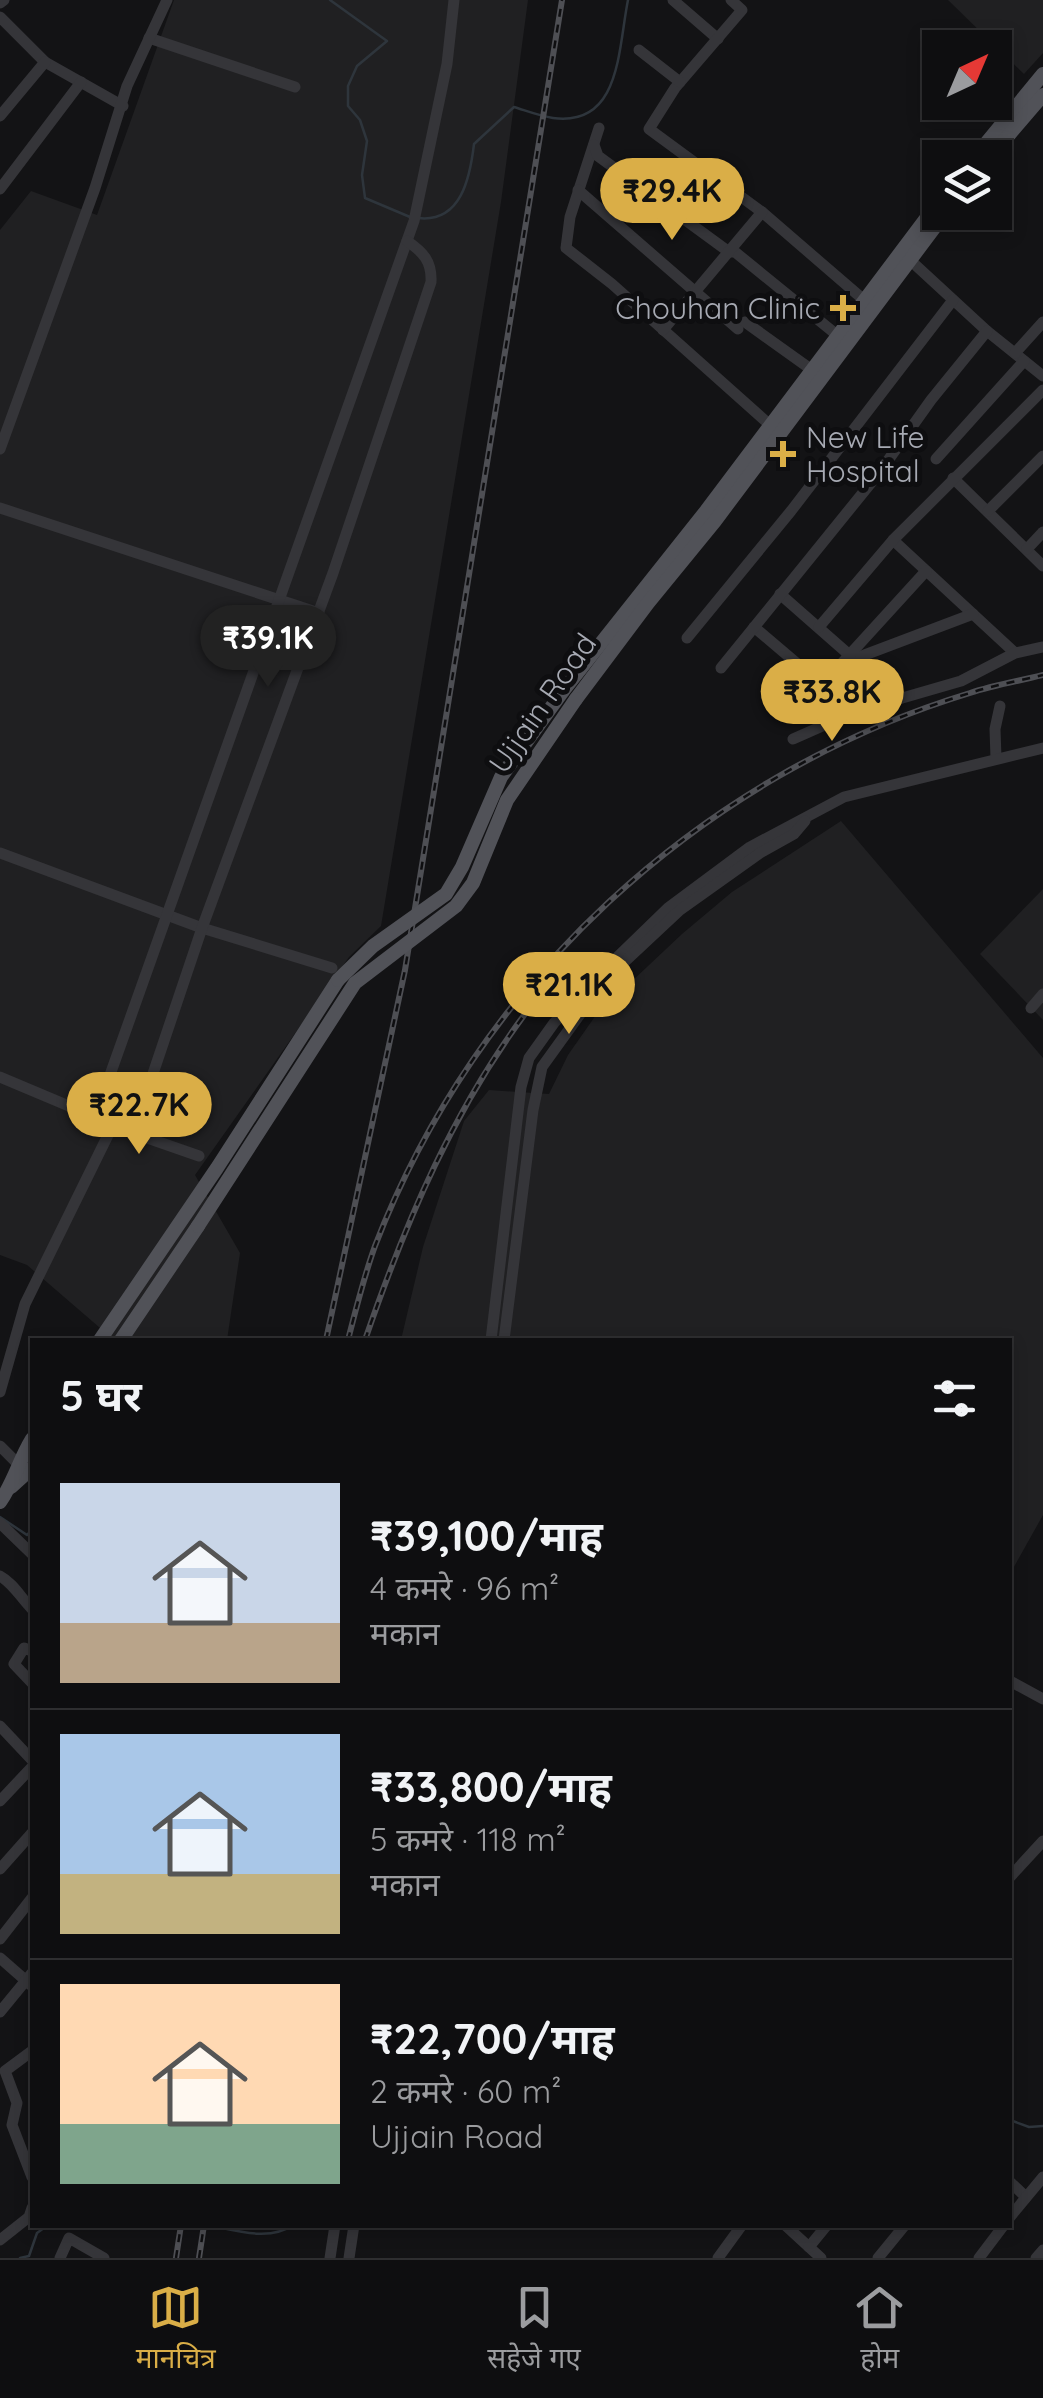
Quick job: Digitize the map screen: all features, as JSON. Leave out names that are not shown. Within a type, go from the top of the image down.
[{"type":"main road","points":[[989,140],[1043,74]]},
{"type":"main road","points":[[1004,140],[1043,95]]},
{"type":"main road","name":"Ujjain Road","points":[[570,695],[648,603],[770,425],[922,224]]},
{"type":"main road","name":"Ujjain Road","points":[[122,1338],[355,983],[456,906],[472,883],[506,800],[570,695],[655,573],[682,551],[932,230]]},
{"type":"main road","points":[[101,1338],[338,980],[373,946],[432,906],[455,882],[501,778],[570,695]]},
{"type":"main road","points":[[5,1495],[26,1468],[29,1444]]},
{"type":"street","points":[[0,450],[127,86],[166,0]]},
{"type":"street","points":[[95,1117],[414,221],[447,64],[454,0]]},
{"type":"street","points":[[673,0],[718,39]]},
{"type":"street","points":[[731,0],[742,10],[680,82],[650,130],[762,212],[864,300]]},
{"type":"street","points":[[0,16],[45,62],[123,106]]},
{"type":"street","points":[[149,38],[296,87]]},
{"type":"street","points":[[639,50],[680,82]]},
{"type":"street","points":[[0,116],[45,62]]},
{"type":"street","points":[[0,189],[81,82]]},
{"type":"street","points":[[599,128],[570,217],[566,248],[770,425]]},
{"type":"street","points":[[594,145],[598,156],[729,252],[735,252],[837,335]]},
{"type":"street","points":[[578,190],[696,291],[812,370]]},
{"type":"street","points":[[663,330],[762,212]]},
{"type":"street","points":[[133,1133],[202,928],[319,613],[431,282],[432,267],[423,252],[407,240]]},
{"type":"street","points":[[910,260],[1043,376]]},
{"type":"street","points":[[688,638],[953,300]]},
{"type":"street","points":[[936,459],[1020,357],[1043,322]]},
{"type":"street","points":[[721,668],[879,473],[987,331]]},
{"type":"street","points":[[820,627],[893,540],[1043,390]]},
{"type":"street","points":[[988,511],[1043,456]]},
{"type":"street","points":[[954,478],[1043,566]]},
{"type":"street","points":[[0,508],[319,613]]},
{"type":"street","points":[[1027,549],[1043,532]]},
{"type":"street","points":[[893,540],[1015,653]]},
{"type":"street","points":[[822,685],[926,571]]},
{"type":"street","points":[[780,594],[854,659],[973,614]]},
{"type":"street","points":[[754,627],[854,712]]},
{"type":"street","points":[[794,739],[854,712],[961,681],[1015,653],[1043,647]]},
{"type":"street","points":[[996,758],[1000,706]]},
{"type":"street","points":[[491,1338],[521,1087],[529,1058],[554,1023],[668,908],[750,847],[844,798],[1043,748]]},
{"type":"street","points":[[504,1338],[532,1110],[542,1067],[604,982],[680,910],[760,853],[794,834],[805,821]]},
{"type":"street","points":[[0,852],[202,928],[332,968]]},
{"type":"street","points":[[1031,1008],[1043,994]]},
{"type":"street","points":[[0,1077],[199,1156]]},
{"type":"street","points":[[0,1392],[26,1304],[113,1125]]},
{"type":"street","points":[[0,1446],[26,1468]]},
{"type":"street","points":[[0,1523],[30,1552]]},
{"type":"street","points":[[0,1576],[30,1607]]},
{"type":"street","points":[[30,1650],[24,1648],[14,1664],[30,1681]]},
{"type":"street","points":[[1012,1682],[1043,1699]]},
{"type":"street","points":[[0,1727],[30,1758]]},
{"type":"street","points":[[0,1801],[30,1763]]},
{"type":"street","points":[[0,1869],[30,1835]]},
{"type":"street","points":[[1012,1875],[1043,1841]]},
{"type":"street","points":[[0,1939],[30,1901]]},
{"type":"street","points":[[0,1958],[30,1980],[0,2012]]},
{"type":"street","points":[[30,2057],[4,2072],[17,2104],[12,2125],[30,2172]]},
{"type":"street","points":[[1012,2214],[1043,2177]]},
{"type":"street","points":[[1012,2184],[1026,2197]]},
{"type":"street","points":[[0,2240],[30,2214]]},
{"type":"street","points":[[330,2258],[335,2228]]},
{"type":"street","points":[[348,2258],[353,2228]]},
{"type":"street","points":[[718,2258],[740,2228]]},
{"type":"street","points":[[788,2228],[821,2258]]},
{"type":"street","points":[[810,2247],[825,2228]]},
{"type":"street","points":[[878,2258],[903,2228]]},
{"type":"street","points":[[979,2258],[1002,2228]]},
{"type":"street","points":[[60,2258],[70,2238],[104,2258]]},
{"type":"street","points":[[1036,2258],[1043,2250]]},
{"type":"shaded area","points":[[174,0],[528,0],[501,202],[381,926],[349,957],[195,1175],[240,1253],[227,1338],[112,1338],[27,1265],[0,1255],[0,230],[31,191],[97,215]]},
{"type":"shaded area","points":[[948,0],[1043,0],[1043,53],[1024,74],[1012,62],[1012,30],[979,30]]},
{"type":"shaded area","points":[[841,821],[1043,1058],[1043,1515],[1012,1570],[1012,1338],[401,1338],[423,1247],[464,1121],[489,1090],[549,1094],[568,1055],[596,1015],[732,892]]},
{"type":"shaded area","points":[[1043,889],[1043,1020],[980,954]]},
{"type":"waterway","points":[[330,0],[387,41],[357,66],[348,86],[348,106],[360,120],[367,141],[362,175],[365,198],[410,217]]},
{"type":"waterway","points":[[418,218],[433,218],[454,206],[466,184],[474,144],[514,107],[553,118],[575,118],[592,110],[604,98],[618,61],[628,0]]},
{"type":"waterway","points":[[0,1517],[27,1535],[30,1532]]},
{"type":"waterway","points":[[1012,2121],[1029,2127],[1043,2126]]},
{"type":"waterway","points":[[20,2258],[29,2256],[37,2233],[44,2228]]},
{"type":"waterway","points":[[222,2228],[263,2234],[288,2228]]},
{"type":"railway","points":[[326,1338],[405,970],[562,0]]},
{"type":"railway","points":[[349,1338],[375,1246],[418,1150],[473,1060],[536,977],[609,902],[690,835],[777,777],[871,730],[970,693],[1043,675]]},
{"type":"railway","points":[[366,1338],[434,1166],[478,1084],[531,1006]]},
{"type":"railway","points":[[176,2258],[181,2228]]},
{"type":"railway","points":[[199,2258],[204,2228]]},
{"type":"place","name":"Chouhan Clinic","points":[[843,308]]},
{"type":"place","name":"New Life Hospital","points":[[783,454]]}]
